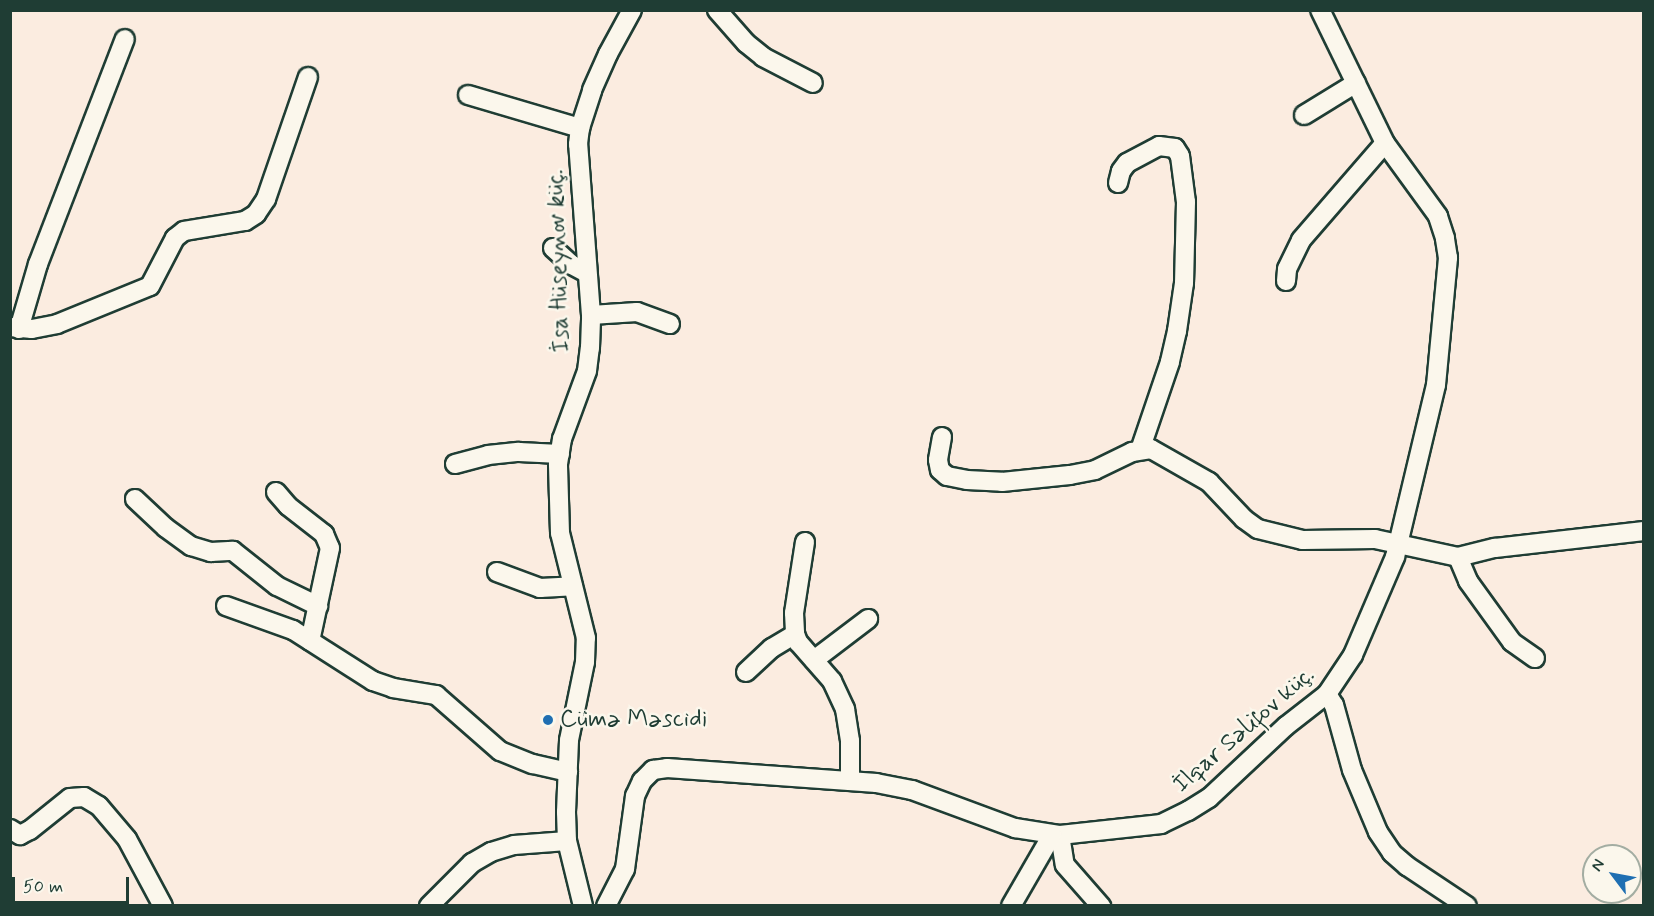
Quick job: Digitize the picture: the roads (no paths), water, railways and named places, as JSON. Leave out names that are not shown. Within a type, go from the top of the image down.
[{"type":"street","name":"İsa Hüseynov küç.","points":[[583,906],[567,841],[569,740],[585,662],[586,638],[560,533],[556,487],[560,454],[587,370],[591,315],[578,144],[580,128],[592,90],[632,10]]},
{"type":"street","points":[[717,10],[746,43],[763,57],[813,83]]},
{"type":"street","name":"İlqar Səlifov küç.","points":[[606,906],[625,869],[635,796],[642,781],[653,770],[667,768],[850,781],[912,790],[1015,828],[1056,835],[1161,824],[1209,798],[1286,726],[1327,694],[1353,655],[1372,616],[1398,543],[1436,385],[1448,258],[1438,216],[1385,143],[1320,10]]},
{"type":"street","points":[[125,39],[15,328],[33,329],[57,324],[150,286],[175,238],[184,231],[245,221],[256,214],[266,199],[308,77]]},
{"type":"street","points":[[1304,115],[1356,83]]},
{"type":"street","points":[[468,95],[580,128]]},
{"type":"street","points":[[1286,281],[1287,269],[1301,240],[1385,143]]},
{"type":"street","points":[[1118,183],[1121,171],[1127,163],[1159,146],[1175,148],[1180,156],[1186,202],[1184,283],[1170,362],[1140,450]]},
{"type":"street","points":[[553,248],[572,265],[587,273]]},
{"type":"street","points":[[591,315],[637,312],[670,324]]},
{"type":"street","points":[[942,437],[938,460],[940,470],[947,476],[967,480],[1002,482],[1070,475],[1095,470],[1140,450],[1151,449],[1209,482],[1244,519],[1258,529],[1303,540],[1362,538],[1398,543],[1458,557],[1495,548],[1644,531]]},
{"type":"street","points":[[455,464],[488,455],[519,452],[560,454]]},
{"type":"street","points":[[276,492],[288,506],[324,534],[330,548],[310,641]]},
{"type":"street","points":[[135,499],[166,528],[191,546],[211,552],[233,551],[277,586],[318,606]]},
{"type":"street","points":[[805,542],[794,613],[795,634],[832,681],[845,709],[850,741],[850,781]]},
{"type":"street","points":[[1458,557],[1468,581],[1512,642],[1535,658]]},
{"type":"street","points":[[497,572],[540,588],[573,586]]},
{"type":"street","points":[[226,606],[271,620],[310,641],[374,681],[393,688],[436,695],[500,751],[513,758],[568,772]]},
{"type":"street","points":[[814,660],[868,619]]},
{"type":"street","points":[[746,672],[772,648],[795,634]]},
{"type":"street","points":[[1327,694],[1334,705],[1352,770],[1378,832],[1392,853],[1407,866],[1467,906]]},
{"type":"street","points":[[10,829],[20,835],[30,830],[70,798],[84,797],[99,806],[127,839],[163,906]]},
{"type":"street","points":[[1011,906],[1056,835]]},
{"type":"street","points":[[1056,835],[1065,865],[1101,906]]},
{"type":"street","points":[[429,906],[472,863],[491,852],[514,845],[567,841]]},
{"type":"place","name":"Cümə Məscidi","points":[[548,720]]}]
